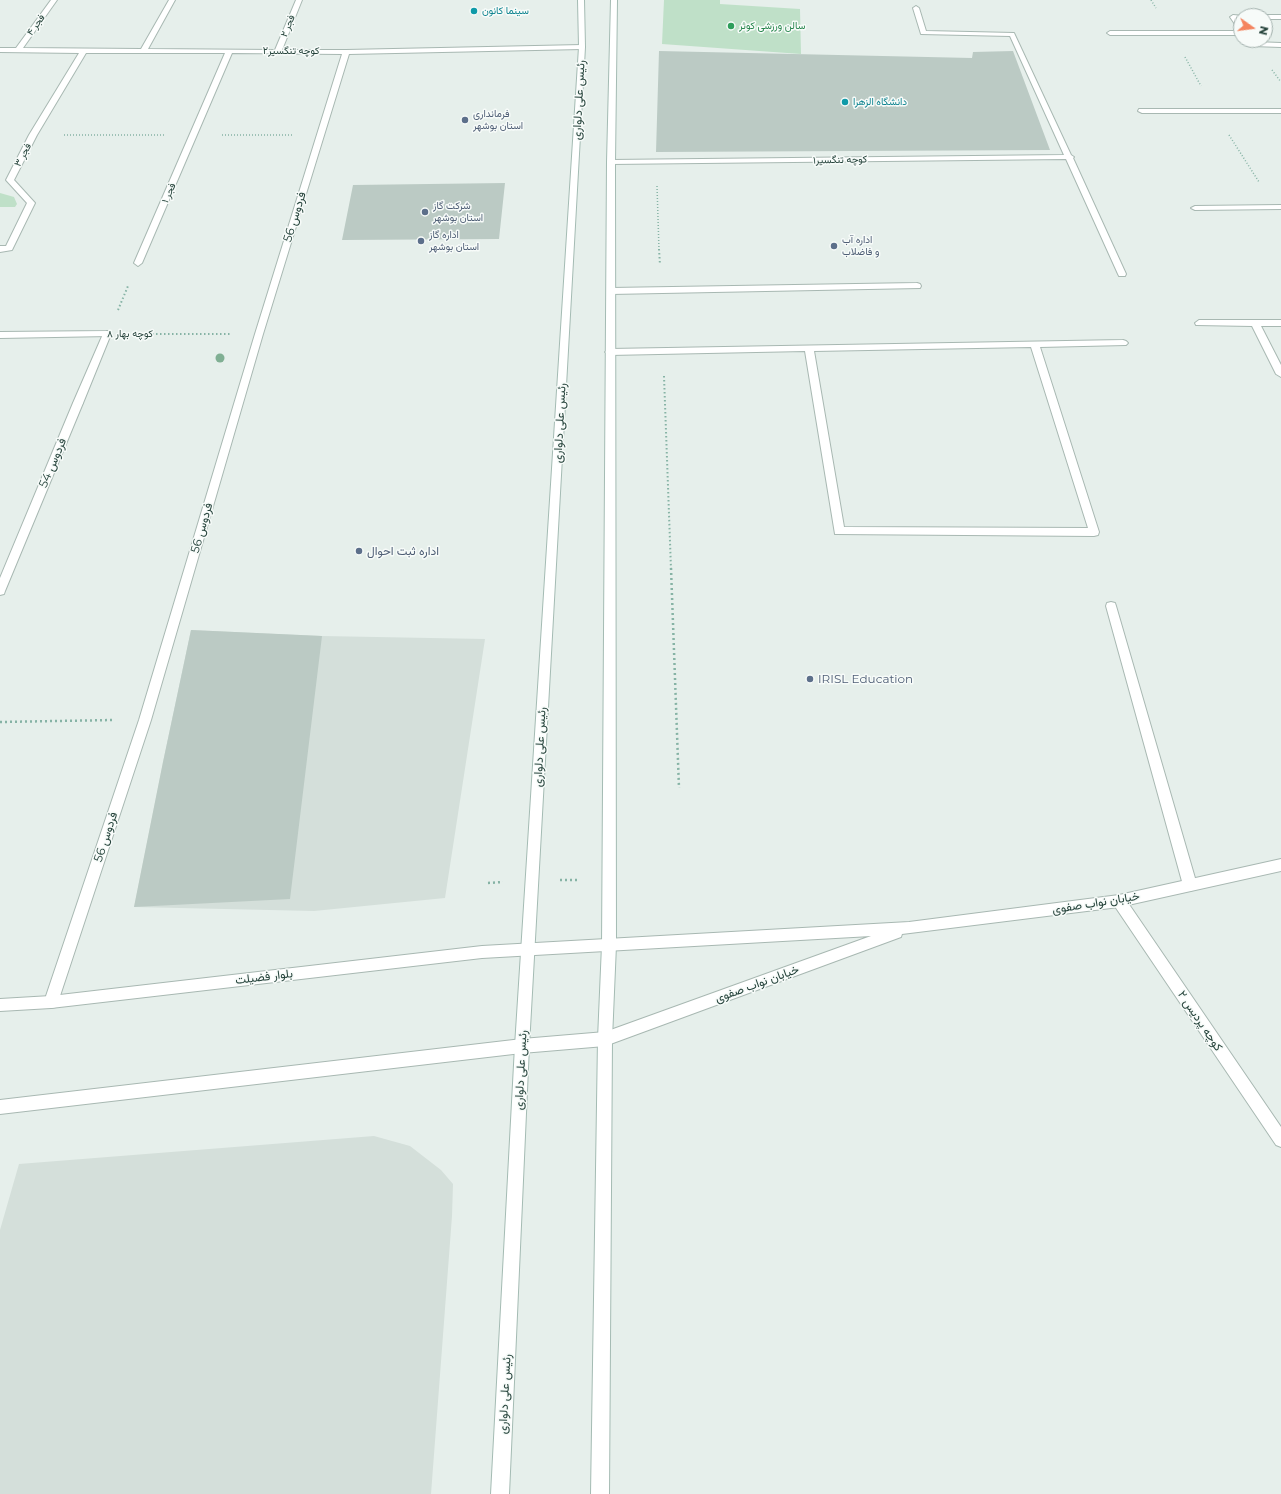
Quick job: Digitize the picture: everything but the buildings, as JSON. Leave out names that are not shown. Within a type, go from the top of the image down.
[{"type":"street","name":"فجر ۴","points":[[18,50],[54,0]]},
{"type":"street","points":[[143,51],[172,0]]},
{"type":"street","name":"فجر ۲","points":[[278,51],[299,0]]},
{"type":"street","name":"رئیس علی دلواری","points":[[500,1494],[522,1046],[582,47],[581,0]]},
{"type":"street","points":[[600,1494],[605,1039],[609,945],[611,162],[614,0]]},
{"type":"street","points":[[916,8],[923,33],[1012,34],[1070,157],[1122,274]]},
{"type":"street","points":[[1110,33],[1233,33]]},
{"type":"street","name":"کوچه تنگسیر۲","points":[[0,50],[346,52],[582,47]]},
{"type":"street","name":"فجر ۳","points":[[0,249],[10,248],[31,203],[10,180],[34,135],[83,51]]},
{"type":"street","name":"فجر ۱","points":[[138,263],[230,51]]},
{"type":"street","name":"فردوس 56","points":[[51,1002],[145,720],[259,334],[346,52]]},
{"type":"street","points":[[1142,111],[1281,111]]},
{"type":"street","name":"کوچه تنگسیر۱","points":[[611,162],[1070,157]]},
{"type":"street","points":[[0,185],[10,180]]},
{"type":"street","points":[[1195,208],[1281,207]]},
{"type":"street","points":[[611,291],[917,286]]},
{"type":"street","points":[[1254,323],[1281,374]]},
{"type":"street","points":[[1200,324],[1281,323]]},
{"type":"street","name":"کوچه بهار ۸","points":[[0,335],[107,334]]},
{"type":"street","name":"فردوس 54","points":[[0,591],[107,334]]},
{"type":"street","points":[[610,352],[1123,343]]},
{"type":"street","points":[[809,348],[839,531],[1094,532],[1034,344]]},
{"type":"street","points":[[1111,606],[1190,886]]},
{"type":"street","name":"خیابان نواب صفوی","points":[[609,945],[909,928],[1119,901],[1281,866]]},
{"type":"street","name":"کوچه پردیس ۲","points":[[1119,901],[1281,1140]]},
{"type":"street","name":"خیابان نواب صفوی","points":[[522,1046],[605,1039],[909,928]]},
{"type":"street","name":"بلوار فضیلت","points":[[0,1005],[51,1002],[482,952],[609,945]]},
{"type":"street","points":[[0,1107],[522,1046]]},
{"type":"path","points":[[656,162],[661,290]]},
{"type":"path","points":[[107,334],[138,263]]},
{"type":"path","name":"کوچه بهار ۸","points":[[107,334],[259,334]]},
{"type":"path","points":[[663,351],[679,788]]},
{"type":"path","points":[[0,722],[145,720]]},
{"type":"shaded area","points":[[191,630],[322,636],[485,639],[445,898],[314,911],[134,907]]},
{"type":"shaded area","points":[[374,1136],[410,1146],[441,1170],[453,1184],[452,1216],[431,1494],[0,1494],[0,1230],[19,1164]]},
{"type":"green space","name":"سالن ورزشی کوثر","points":[[664,0],[720,0],[720,4],[800,9],[801,54],[662,44]]},
{"type":"green space","points":[[0,193],[14,197],[17,204],[15,207],[0,207]]},
{"type":"place","name":"سینما کانون","points":[[474,11]]},
{"type":"place","name":"سالن ورزشی کوثر","points":[[731,26]]},
{"type":"place","name":"دانشگاه الزهرا","points":[[845,102]]},
{"type":"place","name":"فرمانداری استان بوشهر","points":[[465,120]]},
{"type":"place","name":"شرکت گاز استان بوشهر","points":[[425,212]]},
{"type":"place","name":"اداره گاز استان بوشهر","points":[[421,241]]},
{"type":"place","name":"اداره آب و فاضلاب","points":[[834,246]]},
{"type":"place","name":"اداره ثبت احوال","points":[[359,551]]},
{"type":"place","name":"IRISL Education","points":[[810,679]]}]
